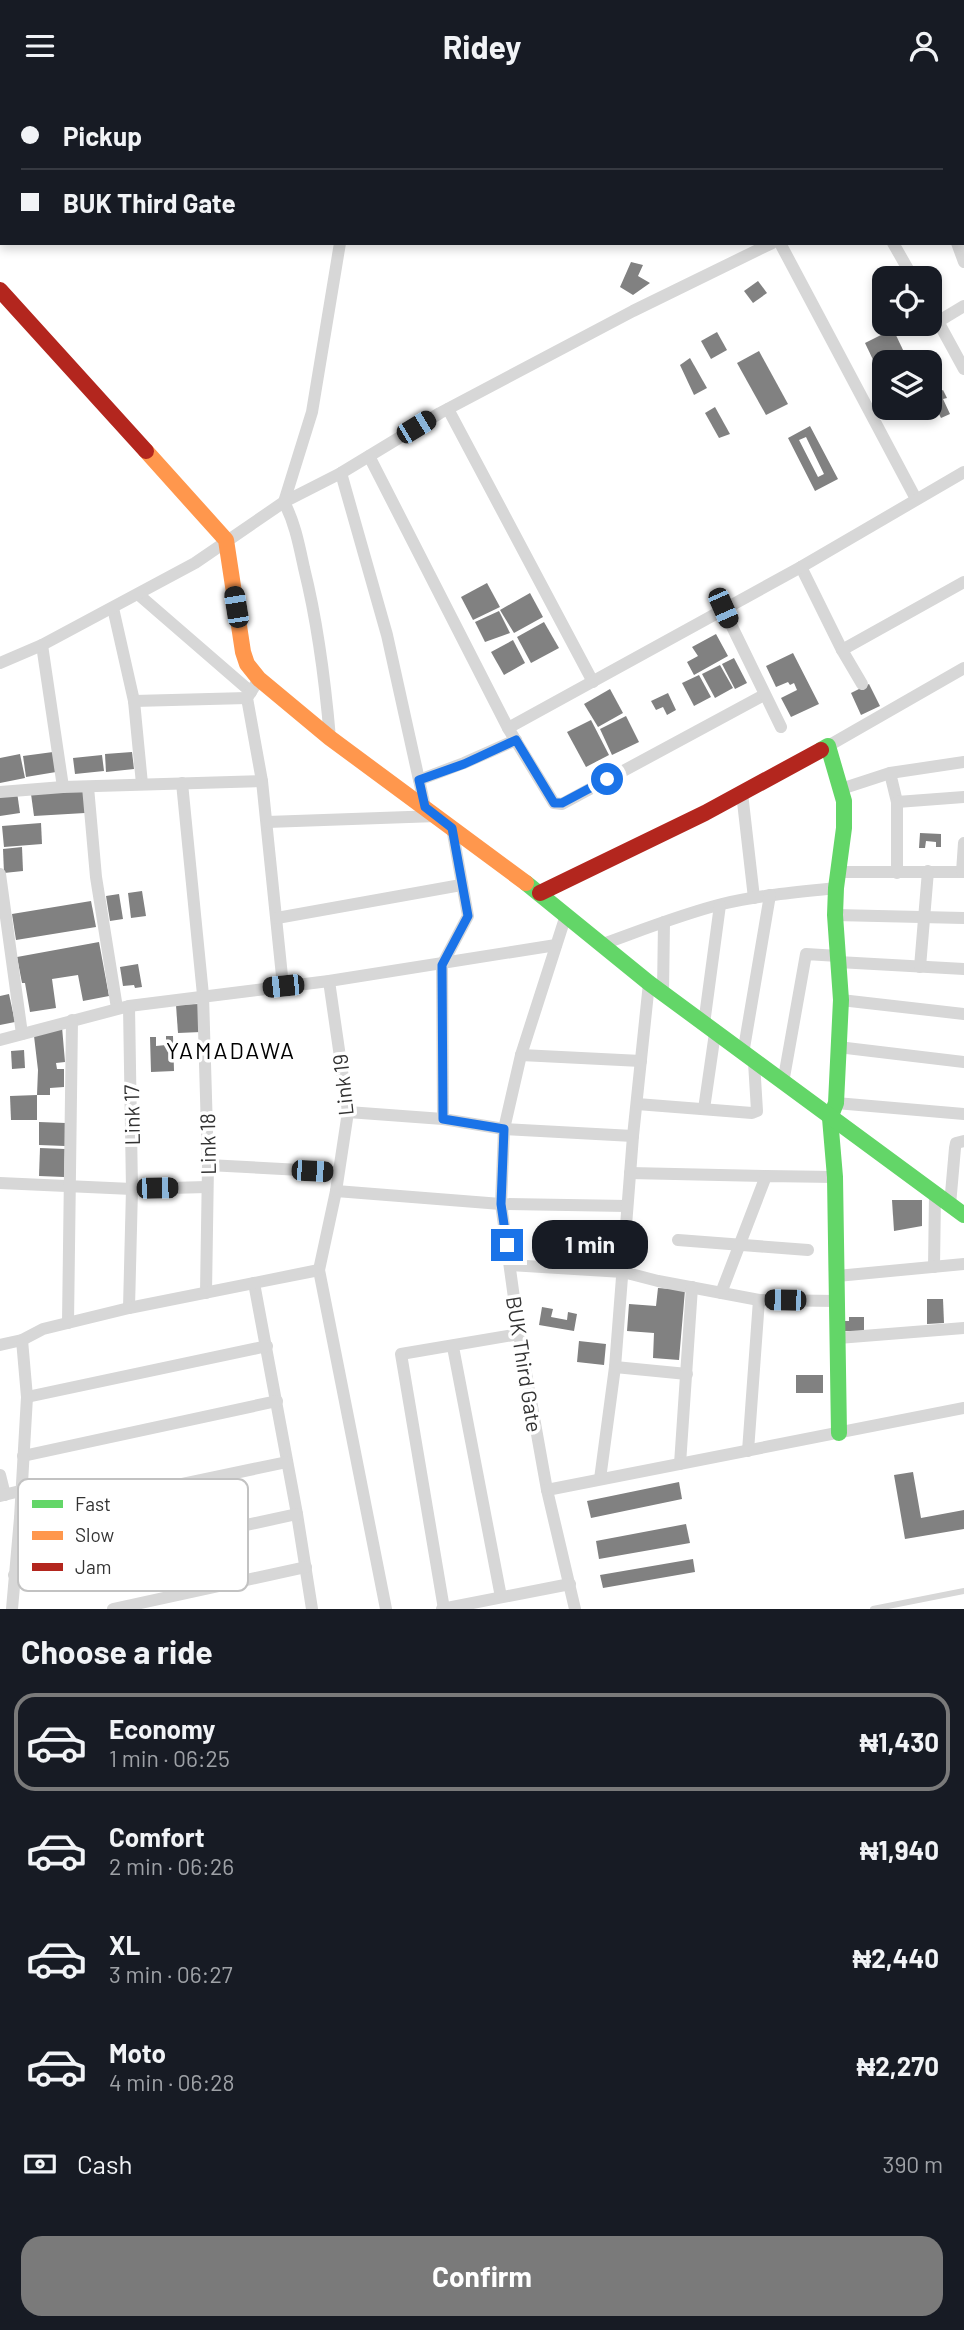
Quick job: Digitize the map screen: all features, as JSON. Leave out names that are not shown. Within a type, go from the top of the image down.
[{"type":"street","points":[[330,738],[316,616],[293,519],[284,502],[312,412],[340,245]]},
{"type":"street","points":[[742,245],[754,251]]},
{"type":"street","points":[[0,663],[42,645],[139,595],[195,563],[284,502],[341,473],[448,409],[768,245]]},
{"type":"street","points":[[781,245],[916,499]]},
{"type":"street","points":[[894,245],[906,266]]},
{"type":"street","points":[[958,245],[964,262]]},
{"type":"street","points":[[0,290],[226,540],[243,652],[252,689],[283,986]]},
{"type":"street","points":[[942,319],[964,306]]},
{"type":"street","points":[[942,327],[964,369]]},
{"type":"street","points":[[448,409],[593,682]]},
{"type":"street","points":[[369,456],[508,728],[554,803],[558,805],[764,695]]},
{"type":"street","points":[[341,473],[387,635],[419,780],[431,812]]},
{"type":"street","points":[[508,728],[801,567],[964,473]]},
{"type":"street","points":[[801,567],[862,684]]},
{"type":"street","points":[[842,650],[964,582]]},
{"type":"street","points":[[139,595],[252,689],[330,738],[431,812],[540,893],[749,1058],[783,1083],[833,1110],[964,1215]]},
{"type":"street","points":[[113,608],[134,701],[142,784]]},
{"type":"street","points":[[723,608],[781,727]]},
{"type":"street","points":[[42,645],[62,787]]},
{"type":"street","points":[[540,893],[742,793],[964,668]]},
{"type":"street","points":[[134,701],[252,689]]},
{"type":"street","points":[[419,780],[464,764],[516,740]]},
{"type":"street","points":[[828,746],[841,789],[844,828],[835,915],[841,1000],[833,1110],[839,1433]]},
{"type":"street","points":[[841,789],[890,772],[964,762]]},
{"type":"street","points":[[890,772],[897,802],[897,873]]},
{"type":"street","points":[[0,792],[62,787],[261,781]]},
{"type":"street","name":"Link 18","points":[[182,783],[203,995],[208,1165],[206,1293]]},
{"type":"street","name":"Link 17","points":[[88,787],[96,877],[123,1007],[132,1189],[129,1308]]},
{"type":"street","points":[[742,793],[754,898]]},
{"type":"street","points":[[897,802],[964,797]]},
{"type":"street","points":[[267,822],[431,812]]},
{"type":"street","points":[[443,1119],[442,965],[468,916],[452,828]]},
{"type":"street","points":[[603,944],[720,905],[837,880],[928,871],[963,872],[964,843]]},
{"type":"street","points":[[920,967],[928,871]]},
{"type":"street","points":[[0,874],[22,1034]]},
{"type":"street","points":[[277,918],[461,885]]},
{"type":"street","points":[[637,1104],[752,1113],[757,1111],[749,1058],[770,895]]},
{"type":"street","points":[[704,1109],[720,905]]},
{"type":"street","name":"BUK Third Gate","points":[[566,915],[521,1055],[504,1129],[501,1204],[519,1334],[547,1490],[575,1609]]},
{"type":"street","points":[[835,915],[964,918]]},
{"type":"street","points":[[600,1479],[615,1367],[641,1061],[656,987],[664,922]]},
{"type":"street","points":[[0,1040],[123,1007],[442,965],[556,945]]},
{"type":"street","points":[[783,1083],[806,954],[920,967],[964,969]]},
{"type":"street","name":"Link 19","points":[[319,1271],[336,1191],[348,1112],[329,981]]},
{"type":"street","points":[[841,1000],[964,1014]]},
{"type":"street","points":[[68,1323],[72,1020]]},
{"type":"street","points":[[838,1047],[964,1062]]},
{"type":"street","points":[[521,1055],[641,1061]]},
{"type":"street","points":[[833,1110],[964,1114]]},
{"type":"street","points":[[348,1112],[443,1119],[504,1129],[633,1136]]},
{"type":"street","points":[[950,1205],[954,1148],[956,1143],[964,1141]]},
{"type":"street","points":[[208,1165],[338,1172]]},
{"type":"street","points":[[630,1174],[835,1177]]},
{"type":"street","points":[[721,1293],[766,1176]]},
{"type":"street","points":[[0,1183],[132,1189],[207,1187]]},
{"type":"street","points":[[336,1191],[501,1204],[627,1206]]},
{"type":"street","points":[[934,1267],[935,1194]]},
{"type":"street","points":[[678,1240],[808,1250]]},
{"type":"street","points":[[837,1276],[964,1264]]},
{"type":"street","points":[[510,1265],[623,1272],[760,1300],[837,1301]]},
{"type":"street","points":[[0,1345],[22,1340],[43,1329],[129,1308],[319,1271],[386,1609]]},
{"type":"street","points":[[254,1283],[312,1609]]},
{"type":"street","points":[[680,1464],[692,1287]]},
{"type":"street","points":[[748,1451],[760,1300]]},
{"type":"street","points":[[838,1338],[964,1328]]},
{"type":"street","points":[[519,1334],[453,1347],[403,1353],[400,1358],[443,1609],[570,1584]]},
{"type":"street","points":[[21,1479],[27,1397],[22,1340]]},
{"type":"street","points":[[27,1397],[267,1346]]},
{"type":"street","points":[[453,1347],[501,1597]]},
{"type":"street","points":[[615,1367],[687,1374]]},
{"type":"street","points":[[23,1456],[276,1401]]},
{"type":"street","points":[[547,1490],[964,1408]]},
{"type":"street","points":[[206,1479],[287,1462]]},
{"type":"street","points":[[0,1475],[3,1495]]},
{"type":"street","points":[[248,1525],[297,1514]]},
{"type":"street","points":[[12,1609],[18,1537]]},
{"type":"street","points":[[248,1580],[306,1567]]},
{"type":"street","points":[[14,1575],[18,1574]]},
{"type":"street","points":[[113,1609],[196,1591]]},
{"type":"lane","points":[[873,1609],[964,1591]]},
{"type":"building","points":[[631,262],[643,265],[638,276],[650,283],[633,295],[620,287]]},
{"type":"building","points":[[758,281],[767,293],[753,303],[744,291]]},
{"type":"building","points":[[717,332],[727,350],[711,359],[701,341]]},
{"type":"building","points":[[879,336],[896,336],[903,350],[872,350],[872,358],[865,343]]},
{"type":"building","points":[[759,351],[788,404],[766,415],[737,363]]},
{"type":"building","points":[[690,358],[707,388],[694,395],[680,365]]},
{"type":"building","points":[[942,390],[947,398],[943,399],[950,414],[942,418]]},
{"type":"building","points":[[715,407],[730,434],[719,438],[705,413]]},
{"type":"building","points":[[810,426],[838,479],[815,491],[788,438]],"holes":[[[806,437],[824,474],[818,477],[799,440]]]},
{"type":"building","points":[[487,583],[500,607],[473,620],[461,597]]},
{"type":"building","points":[[530,593],[543,617],[514,633],[500,610]]},
{"type":"building","points":[[499,611],[510,633],[485,642],[475,622]]},
{"type":"building","points":[[544,622],[559,648],[531,663],[517,637]]},
{"type":"building","points":[[716,634],[728,656],[694,675],[687,662],[698,656],[692,647]]},
{"type":"building","points":[[513,640],[525,663],[504,675],[491,652]]},
{"type":"building","points":[[793,653],[819,704],[791,717],[781,698],[797,690],[794,683],[790,685],[788,682],[776,687],[766,666]]},
{"type":"building","points":[[734,658],[747,683],[735,689],[722,664]]},
{"type":"building","points":[[720,665],[733,688],[715,698],[702,674]]},
{"type":"building","points":[[699,675],[711,697],[694,706],[682,683]]},
{"type":"building","points":[[869,684],[880,706],[861,715],[851,693]]},
{"type":"building","points":[[610,689],[623,713],[598,727],[584,704]]},
{"type":"building","points":[[668,693],[676,710],[667,715],[663,707],[656,710],[651,701]]},
{"type":"building","points":[[626,716],[639,742],[612,755],[600,729]]},
{"type":"building","points":[[591,720],[609,755],[586,767],[567,732]]},
{"type":"building","points":[[53,752],[56,772],[26,777],[23,756]]},
{"type":"building","points":[[132,752],[134,769],[106,772],[105,754]]},
{"type":"building","points":[[20,754],[25,778],[0,783],[0,758]]},
{"type":"building","points":[[102,755],[104,771],[75,774],[73,758]]},
{"type":"building","points":[[84,791],[85,813],[34,816],[31,794]]},
{"type":"building","points":[[17,792],[20,813],[0,816],[0,794]]},
{"type":"building","points":[[41,823],[42,844],[4,847],[2,826]]},
{"type":"building","points":[[920,833],[941,834],[941,847],[936,847],[936,842],[926,841],[925,848],[919,848]]},
{"type":"building","points":[[22,847],[23,871],[4,873],[3,849]]},
{"type":"building","points":[[142,891],[146,916],[131,918],[128,893]]},
{"type":"building","points":[[119,894],[123,919],[110,921],[106,896]]},
{"type":"building","points":[[91,901],[96,927],[16,940],[12,914]]},
{"type":"building","points":[[99,942],[109,996],[83,1001],[78,975],[52,979],[56,1008],[30,1012],[17,957]]},
{"type":"building","points":[[138,964],[142,987],[123,986],[120,967]]},
{"type":"building","points":[[9,994],[15,1022],[0,1025],[0,996]]},
{"type":"building","points":[[199,1004],[201,1032],[178,1033],[176,1005]]},
{"type":"building","points":[[62,1027],[65,1062],[56,1063],[57,1069],[64,1069],[64,1087],[50,1088],[50,1095],[37,1095],[38,1070],[34,1036]]},
{"type":"building","points":[[166,1036],[173,1036],[174,1071],[151,1072],[150,1037],[156,1037],[156,1046],[166,1045]]},
{"type":"building","points":[[24,1050],[25,1068],[12,1069],[11,1051]]},
{"type":"building","points":[[37,1095],[37,1120],[11,1120],[10,1096]]},
{"type":"building","points":[[39,1122],[66,1123],[65,1146],[39,1145]]},
{"type":"building","points":[[40,1148],[65,1149],[64,1177],[39,1176]]},
{"type":"building","points":[[892,1200],[922,1200],[922,1226],[894,1231]]},
{"type":"building","points":[[658,1288],[685,1290],[679,1360],[653,1358],[654,1333],[627,1331],[629,1304],[656,1306]]},
{"type":"building","points":[[927,1299],[943,1299],[944,1323],[927,1324]]},
{"type":"building","points":[[542,1307],[553,1309],[551,1317],[567,1320],[568,1312],[577,1314],[574,1331],[539,1325]]},
{"type":"building","points":[[849,1317],[864,1317],[864,1331],[842,1331],[842,1321],[849,1321]]},
{"type":"building","points":[[579,1341],[606,1344],[604,1365],[577,1362]]},
{"type":"building","points":[[796,1375],[823,1375],[823,1393],[796,1393]]},
{"type":"building","points":[[913,1472],[921,1518],[964,1510],[964,1529],[905,1539],[894,1475]]},
{"type":"building","points":[[679,1482],[682,1499],[591,1518],[587,1501]]},
{"type":"building","points":[[686,1524],[690,1543],[599,1559],[596,1541]]},
{"type":"building","points":[[693,1559],[695,1572],[603,1588],[600,1575]]},
{"type":"traffic: fast","points":[[821,750],[828,746],[844,801],[844,828],[835,915],[841,1000],[836,1103],[830,1118],[835,1177],[839,1433]]},
{"type":"traffic: fast","points":[[526,883],[649,983],[964,1215]]},
{"type":"traffic: slow","points":[[146,451],[226,540],[243,652],[247,664],[259,679],[330,738],[526,883]]},
{"type":"traffic: jam","points":[[0,290],[146,451]]},
{"type":"traffic: jam","points":[[540,893],[705,813],[821,750]]},
{"type":"district","name":"YAMADAWA","points":[[231,1050]]},
{"type":"route","points":[[507,1245],[501,1204],[504,1129],[443,1119],[442,965],[468,916],[452,828],[425,807],[419,780],[464,764],[516,740],[554,803],[558,805],[607,779]]}]
